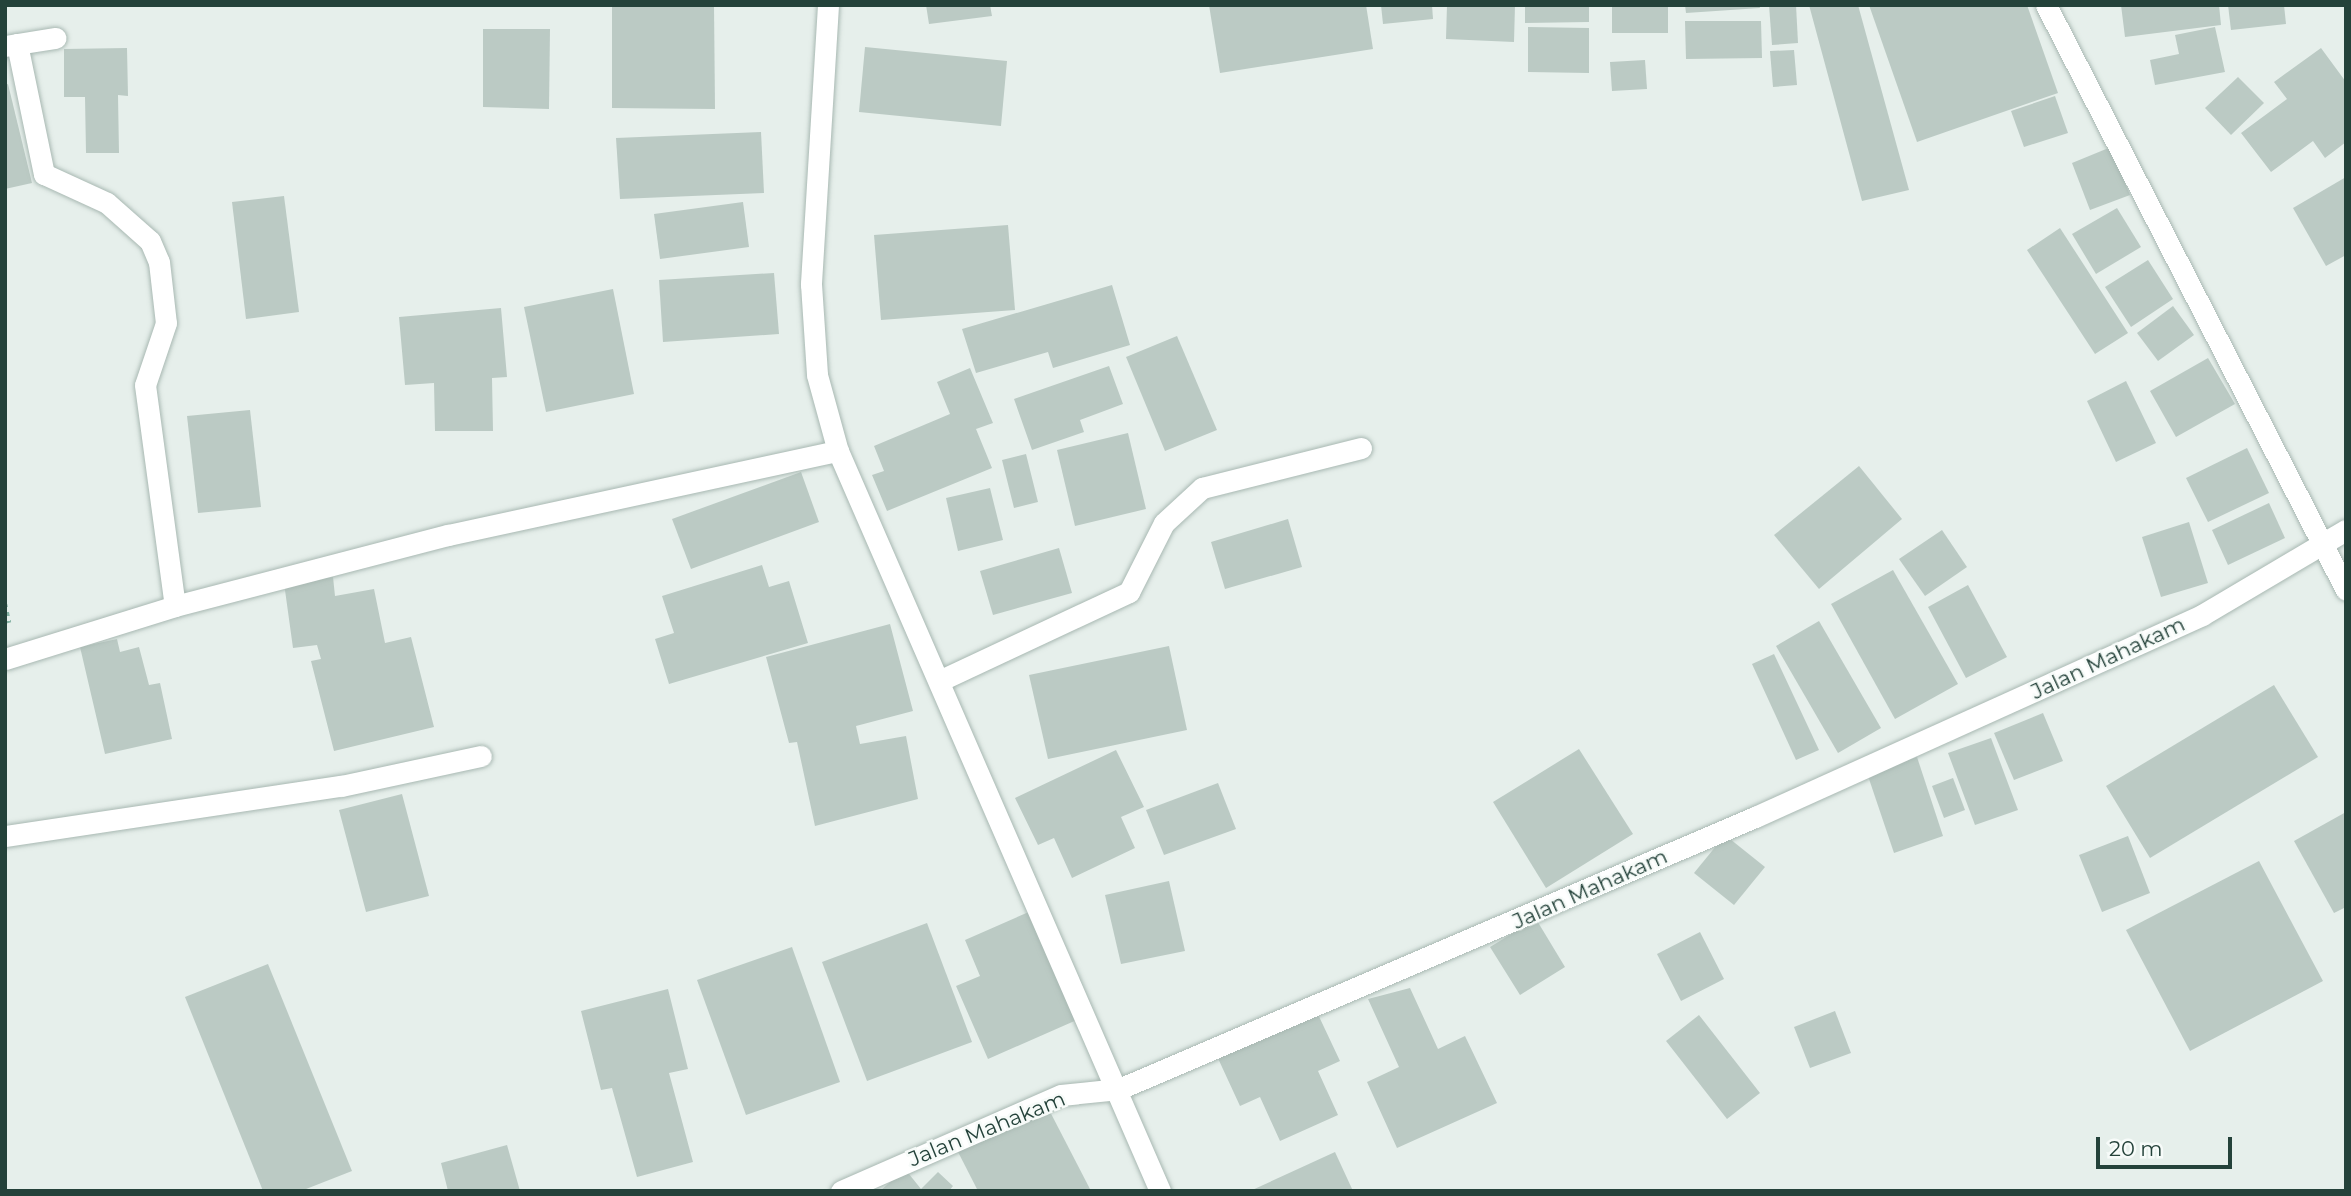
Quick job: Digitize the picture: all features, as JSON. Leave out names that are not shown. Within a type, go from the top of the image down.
[{"type":"street","points":[[828,5],[811,284],[817,375],[838,452],[1119,1089],[1160,1191]]},
{"type":"street","points":[[2046,5],[2346,590]]},
{"type":"street","points":[[56,38],[11,45],[44,174],[113,207],[150,241],[159,262],[166,323],[145,385],[175,606]]},
{"type":"street","points":[[939,681],[1129,592],[1164,523],[1202,488],[1361,448]]},
{"type":"street","points":[[5,659],[175,606],[448,535],[838,452]]},
{"type":"street","name":"Jalan Mahakam","points":[[841,1191],[1036,1105],[1119,1089],[2032,694],[2202,614],[2346,530]]},
{"type":"street","points":[[5,836],[341,786],[481,756]]},
{"type":"building","points":[[612,5],[714,5],[715,109],[612,108]]},
{"type":"building","points":[[926,5],[990,5],[992,16],[929,24]]},
{"type":"building","points":[[1209,5],[1366,5],[1373,49],[1220,73]]},
{"type":"building","points":[[1381,5],[1432,5],[1433,19],[1383,24]]},
{"type":"building","points":[[1447,5],[1515,5],[1514,42],[1446,39]]},
{"type":"building","points":[[1525,5],[1589,5],[1589,22],[1525,23]]},
{"type":"building","points":[[1612,5],[1668,5],[1668,33],[1612,33]]},
{"type":"building","points":[[1685,5],[1759,5],[1760,8],[1686,13]]},
{"type":"building","points":[[1769,5],[1796,5],[1798,43],[1772,45]]},
{"type":"building","points":[[1809,5],[1858,5],[1909,190],[1862,201]]},
{"type":"building","points":[[1869,5],[2027,5],[2058,93],[1917,142]]},
{"type":"building","points":[[2121,5],[2219,5],[2221,25],[2125,37]]},
{"type":"building","points":[[2228,5],[2284,5],[2286,24],[2231,30]]},
{"type":"building","points":[[1685,21],[1761,21],[1762,58],[1686,59]]},
{"type":"building","points":[[1528,27],[1589,28],[1589,73],[1528,72]]},
{"type":"building","points":[[2215,27],[2225,72],[2155,85],[2150,60],[2179,54],[2175,35]]},
{"type":"building","points":[[483,29],[550,29],[549,109],[483,107]]},
{"type":"building","points":[[865,47],[1007,61],[1001,126],[859,112]]},
{"type":"building","points":[[127,48],[128,96],[118,95],[119,153],[86,153],[85,97],[64,97],[64,49]]},
{"type":"building","points":[[2321,48],[2346,82],[2346,142],[2325,158],[2313,141],[2271,172],[2241,133],[2287,99],[2274,82]]},
{"type":"building","points":[[1794,50],[1797,85],[1773,87],[1770,51]]},
{"type":"building","points":[[1645,60],[1647,89],[1612,91],[1610,62]]},
{"type":"building","points":[[2238,77],[2264,103],[2231,135],[2205,108]]},
{"type":"building","points":[[8,84],[32,183],[5,189],[5,85]]},
{"type":"building","points":[[2055,96],[2068,133],[2024,147],[2011,111]]},
{"type":"building","points":[[761,132],[764,193],[620,199],[616,138]]},
{"type":"building","points":[[2111,147],[2130,195],[2090,210],[2072,163]]},
{"type":"building","points":[[2346,177],[2346,255],[2326,266],[2293,208]]},
{"type":"building","points":[[284,196],[299,312],[246,319],[232,202]]},
{"type":"building","points":[[743,202],[749,247],[660,259],[654,214]]},
{"type":"building","points":[[2117,208],[2141,247],[2096,274],[2072,234]]},
{"type":"building","points":[[1008,225],[1015,310],[881,320],[874,235]]},
{"type":"building","points":[[2060,228],[2128,333],[2095,354],[2027,250]]},
{"type":"building","points":[[2148,260],[2173,299],[2131,327],[2105,287]]},
{"type":"building","points":[[774,273],[779,334],[663,342],[659,280]]},
{"type":"building","points":[[1112,285],[1130,345],[1053,368],[1048,352],[976,373],[962,329]]},
{"type":"building","points":[[613,289],[634,394],[546,412],[524,307]]},
{"type":"building","points":[[2173,306],[2194,335],[2158,361],[2137,333]]},
{"type":"building","points":[[501,308],[507,377],[492,378],[493,431],[435,431],[434,383],[405,385],[399,317]]},
{"type":"building","points":[[1177,336],[1217,430],[1165,451],[1126,357]]},
{"type":"building","points":[[2208,358],[2235,404],[2176,437],[2150,391]]},
{"type":"building","points":[[1109,366],[1123,404],[1080,420],[1084,432],[1032,450],[1014,399]]},
{"type":"building","points":[[970,368],[993,423],[976,429],[992,468],[887,511],[872,475],[884,471],[874,446],[950,414],[937,382]]},
{"type":"building","points":[[2126,381],[2156,443],[2116,462],[2087,401]]},
{"type":"building","points":[[250,410],[261,507],[198,513],[187,416]]},
{"type":"building","points":[[1128,433],[1146,509],[1075,526],[1057,450]]},
{"type":"building","points":[[2247,448],[2269,493],[2208,522],[2186,478]]},
{"type":"building","points":[[1026,454],[1038,502],[1014,508],[1002,460]]},
{"type":"building","points":[[1859,466],[1902,519],[1819,589],[1774,535]]},
{"type":"building","points":[[801,472],[819,522],[691,569],[672,519]]},
{"type":"building","points":[[990,488],[1003,540],[958,551],[946,498]]},
{"type":"building","points":[[2269,503],[2285,538],[2228,565],[2212,530]]},
{"type":"building","points":[[1288,519],[1302,567],[1225,589],[1211,542]]},
{"type":"building","points":[[2189,522],[2208,583],[2161,597],[2142,537]]},
{"type":"building","points":[[1942,530],[1967,567],[1925,596],[1899,559]]},
{"type":"building","points":[[1059,548],[1072,593],[993,615],[980,571]]},
{"type":"building","points":[[762,565],[769,587],[789,581],[808,643],[669,684],[655,639],[674,633],[662,596]]},
{"type":"building","points":[[1893,570],[1958,684],[1895,719],[1831,604]]},
{"type":"building","points":[[333,577],[335,596],[374,589],[385,643],[411,637],[434,727],[334,751],[311,661],[321,659],[317,645],[293,648],[284,583]]},
{"type":"building","points":[[1968,585],[2007,657],[1966,678],[1928,607]]},
{"type":"building","points":[[1819,621],[1881,728],[1838,753],[1776,646]]},
{"type":"building","points":[[890,624],[913,711],[856,726],[860,744],[906,736],[918,799],[815,826],[797,742],[789,743],[766,657]]},
{"type":"building","points":[[117,639],[120,652],[139,647],[149,685],[160,683],[172,739],[105,754],[80,647]]},
{"type":"building","points":[[1169,646],[1187,730],[1048,759],[1029,675]]},
{"type":"building","points":[[1774,654],[1819,750],[1796,760],[1752,664]]},
{"type":"building","points":[[2274,685],[2318,757],[2150,858],[2106,786]]},
{"type":"building","points":[[2043,713],[2063,761],[2014,780],[1994,733]]},
{"type":"building","points":[[1991,738],[2018,810],[1975,825],[1948,753]]},
{"type":"building","points":[[1579,749],[1633,834],[1546,888],[1493,802]]},
{"type":"building","points":[[1116,750],[1144,807],[1121,817],[1135,848],[1072,878],[1054,838],[1038,845],[1015,798]]},
{"type":"building","points":[[1917,757],[1943,836],[1894,853],[1867,773]]},
{"type":"building","points":[[1953,778],[1965,810],[1944,818],[1932,786]]},
{"type":"building","points":[[1218,783],[1236,829],[1164,855],[1146,810]]},
{"type":"building","points":[[402,794],[429,896],[366,912],[339,810]]},
{"type":"building","points":[[2346,812],[2346,907],[2334,913],[2294,841]]},
{"type":"building","points":[[1725,835],[1765,867],[1734,905],[1694,873]]},
{"type":"building","points":[[2128,836],[2150,893],[2102,912],[2079,855]]},
{"type":"building","points":[[2259,861],[2323,981],[2190,1051],[2126,930]]},
{"type":"building","points":[[1169,881],[1185,951],[1121,964],[1105,895]]},
{"type":"building","points":[[1031,911],[1079,1019],[988,1059],[956,986],[980,976],[965,940]]},
{"type":"building","points":[[1536,919],[1565,967],[1520,995],[1490,947]]},
{"type":"building","points":[[927,923],[972,1042],[867,1081],[822,962]]},
{"type":"building","points":[[1700,932],[1724,979],[1681,1001],[1657,954]]},
{"type":"building","points":[[792,947],[840,1082],[746,1115],[697,980]]},
{"type":"building","points":[[268,964],[352,1171],[301,1191],[263,1191],[185,997]]},
{"type":"building","points":[[1410,988],[1438,1049],[1465,1036],[1497,1103],[1397,1148],[1367,1082],[1399,1067],[1368,999]]},
{"type":"building","points":[[668,989],[688,1069],[669,1073],[693,1162],[637,1177],[612,1088],[601,1090],[581,1011]]},
{"type":"building","points":[[1315,1008],[1340,1061],[1318,1071],[1338,1115],[1280,1141],[1260,1097],[1240,1106],[1216,1054]]},
{"type":"building","points":[[1835,1011],[1851,1053],[1810,1068],[1794,1027]]},
{"type":"building","points":[[1699,1015],[1760,1093],[1727,1119],[1666,1041]]},
{"type":"building","points":[[1045,1102],[1091,1191],[978,1191],[956,1148]]},
{"type":"building","points":[[507,1145],[520,1191],[448,1191],[441,1163]]},
{"type":"building","points":[[1335,1152],[1353,1191],[1250,1191]]},
{"type":"building","points":[[905,1169],[921,1189],[938,1172],[953,1186],[949,1191],[880,1191]]}]
